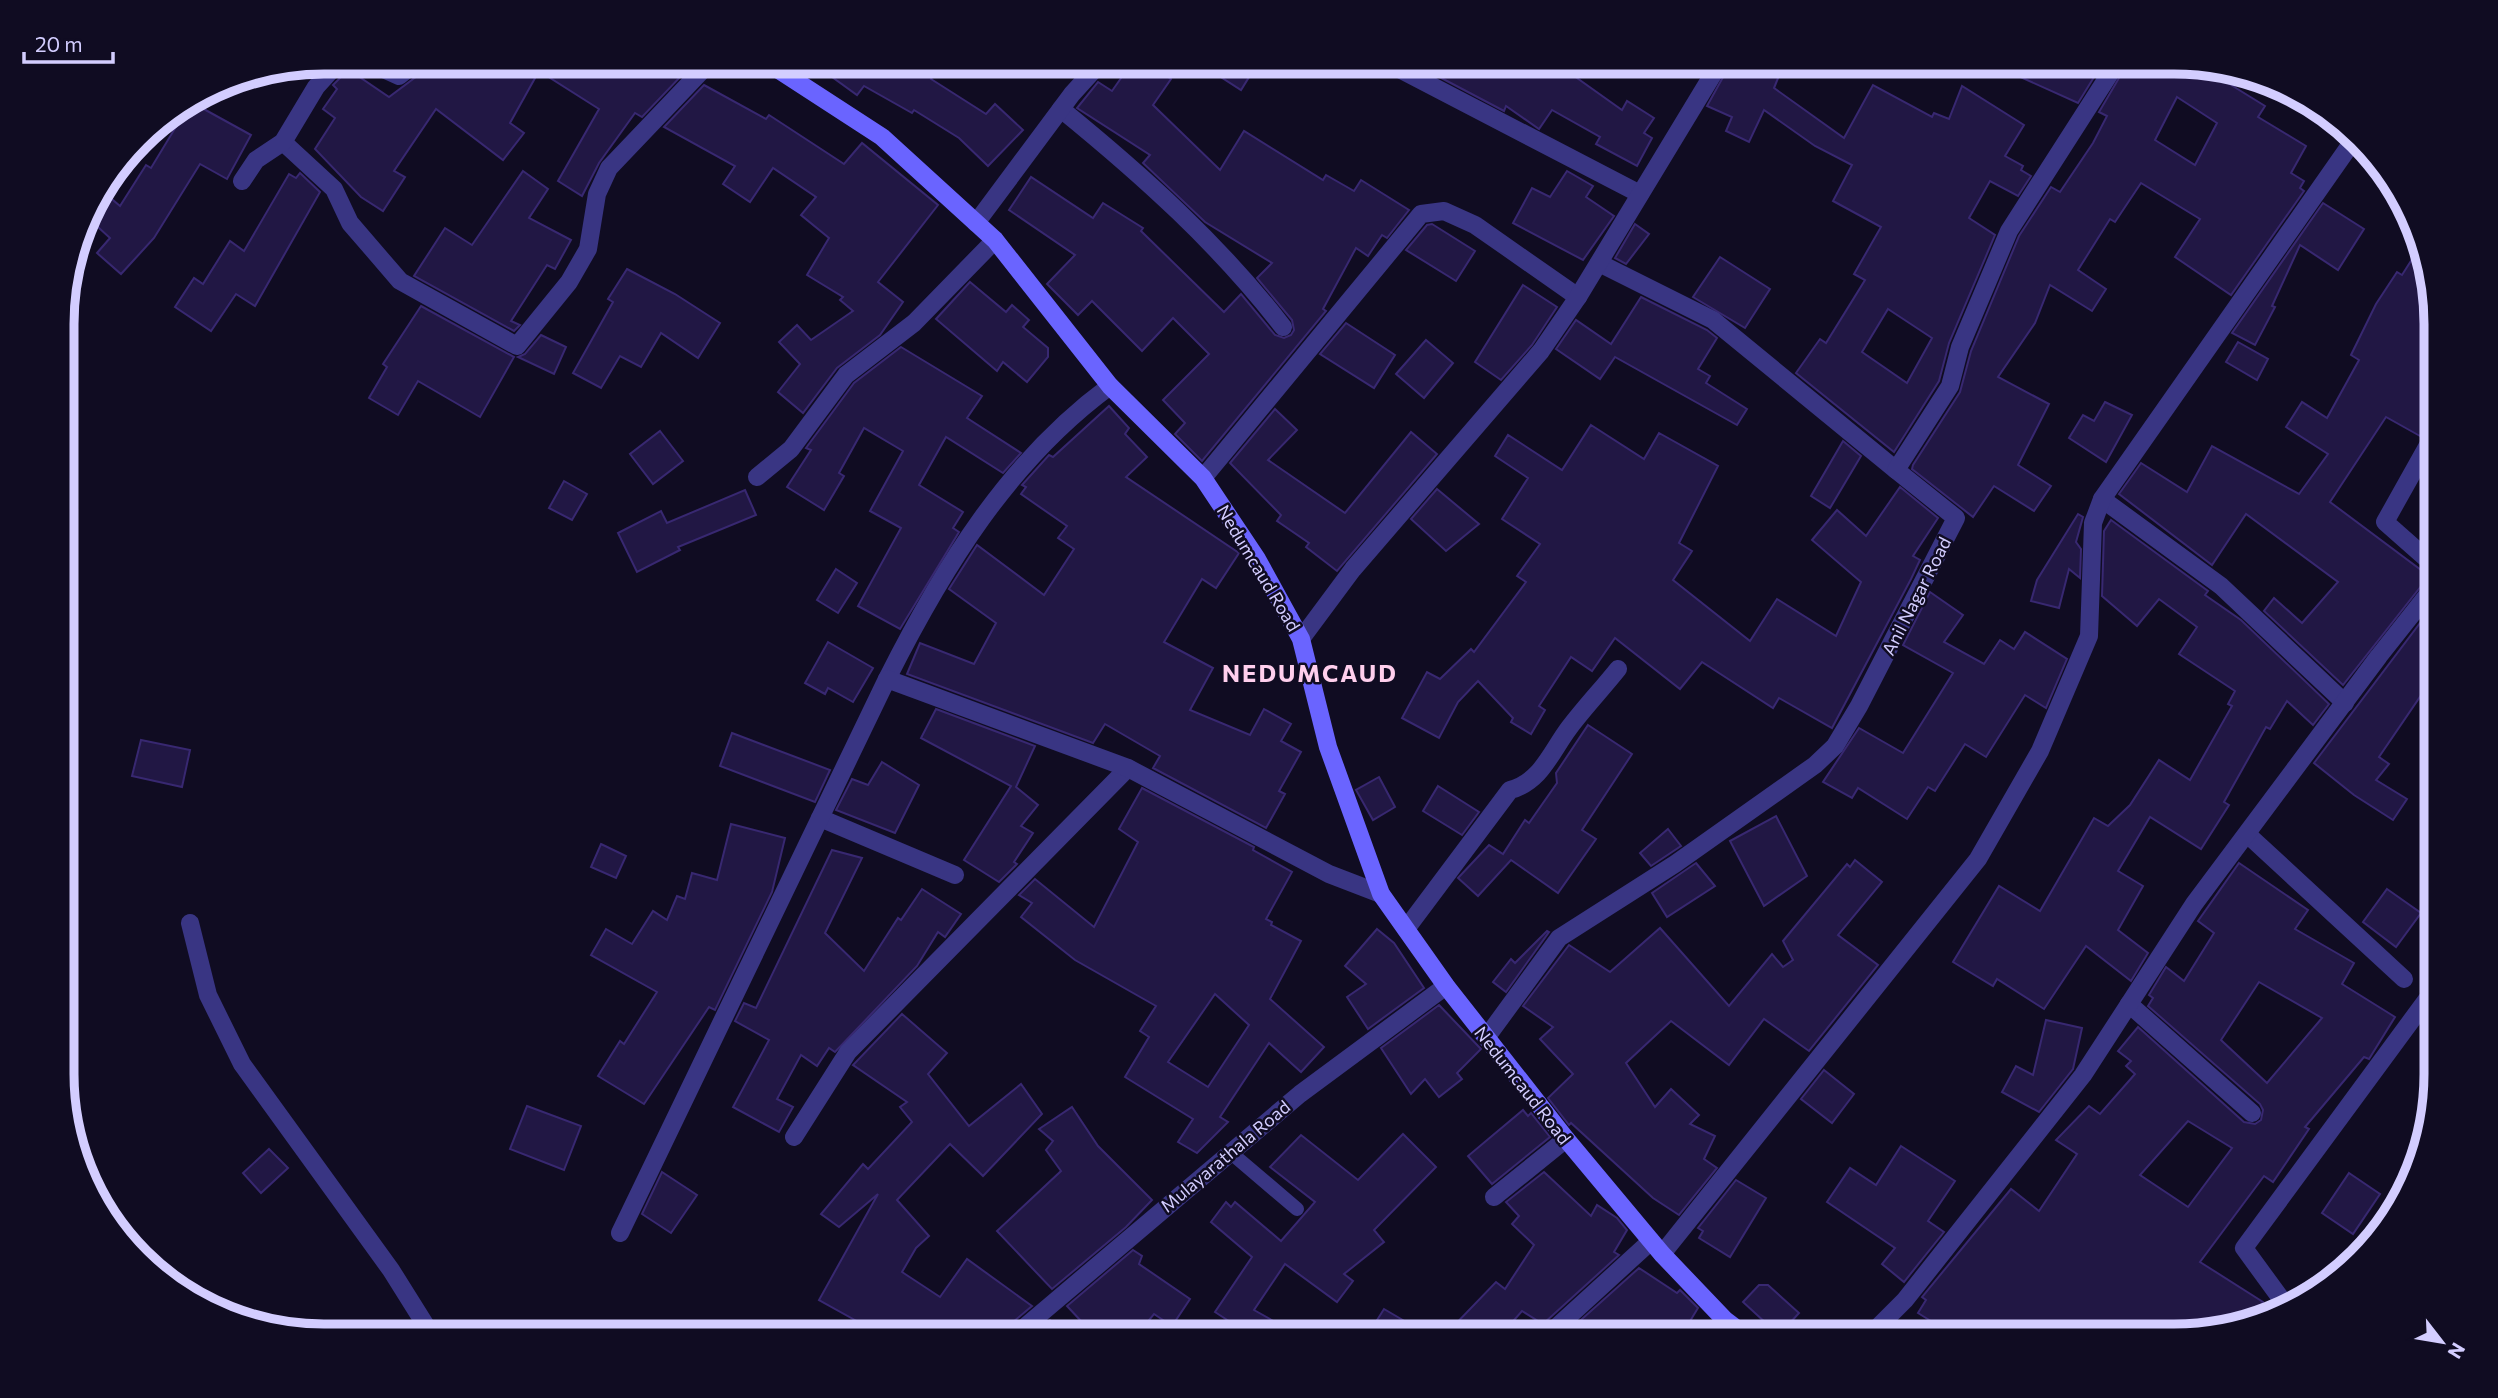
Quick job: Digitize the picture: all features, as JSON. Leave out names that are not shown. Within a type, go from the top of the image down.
[{"type":"main road","name":"Nedumcaud Road","points":[[787,74],[882,137],[995,240],[1110,386],[1203,478],[1257,559],[1301,639],[1328,747],[1381,894],[1446,986],[1566,1139],[1656,1248],[1730,1324]]},
{"type":"street","points":[[242,181],[256,160],[283,142],[316,87],[328,74]]},
{"type":"street","points":[[283,142],[334,189],[350,223],[400,281],[517,346],[569,282],[588,248],[597,194],[609,168],[699,74]]},
{"type":"street","points":[[976,223],[1061,109],[1091,74]]},
{"type":"street","points":[[1409,74],[1640,194]]},
{"type":"street","points":[[1301,639],[1353,569],[1541,351],[1578,297],[1713,74]]},
{"type":"street","points":[[1599,263],[1713,320],[1896,470],[1950,386],[1965,336],[2009,232],[2110,74]]},
{"type":"street","points":[[1061,109],[1141,175],[1246,280],[1283,327]]},
{"type":"street","points":[[1562,1324],[1656,1248],[1978,859],[2040,751],[2088,636],[2093,523],[2102,499],[2350,146]]},
{"type":"street","points":[[1203,478],[1421,214],[1444,211],[1475,225],[1578,297]]},
{"type":"street","points":[[757,477],[791,449],[846,375],[914,323],[995,240]]},
{"type":"street","points":[[620,1233],[929,595],[963,543],[1004,489],[1084,405],[1110,386]]},
{"type":"street","points":[[2424,452],[2385,522],[2424,556]]},
{"type":"street","name":"Anil Nagar Road","points":[[1486,1038],[1559,938],[1696,849],[1815,765],[1835,746],[1956,518],[1896,470]]},
{"type":"street","points":[[2102,499],[2221,586],[2345,704]]},
{"type":"street","points":[[1881,1324],[1905,1300],[2083,1075],[2194,904],[2424,600]]},
{"type":"street","points":[[1406,929],[1510,790],[1520,788],[1541,771],[1568,729],[1618,669]]},
{"type":"street","points":[[887,679],[1128,768],[1329,874],[1381,894]]},
{"type":"street","points":[[794,1137],[848,1052],[1128,768]]},
{"type":"street","points":[[820,818],[955,875]]},
{"type":"street","points":[[2247,834],[2404,979]]},
{"type":"street","points":[[190,923],[208,995],[242,1064],[391,1270],[425,1324]]},
{"type":"street","name":"Mulayarathala Road","points":[[1027,1324],[1300,1094],[1446,986]]},
{"type":"street","points":[[2282,1300],[2244,1248],[2424,1003]]},
{"type":"street","points":[[2129,1004],[2252,1113]]},
{"type":"street","points":[[1494,1197],[1566,1139]]},
{"type":"lane","points":[[1230,1152],[1297,1209]]},
{"type":"building","points":[[355,74],[389,97],[420,74],[537,74],[510,123],[524,133],[503,160],[436,109],[394,171],[405,177],[383,211],[361,197],[315,149],[335,118],[323,109],[337,89],[333,85],[342,76]]},
{"type":"building","points":[[544,74],[683,74],[642,117],[635,113],[599,163],[582,196],[558,181],[599,109]]},
{"type":"building","points":[[828,74],[934,74],[931,79],[986,114],[995,104],[1023,130],[988,166],[959,138],[914,110],[912,113],[864,86],[857,95]]},
{"type":"building","points":[[1124,74],[1164,74],[1171,79],[1153,105],[1220,170],[1244,131],[1323,180],[1326,175],[1354,191],[1361,180],[1409,210],[1387,238],[1382,235],[1368,256],[1356,248],[1323,309],[1326,311],[1202,461],[1175,434],[1185,423],[1163,400],[1209,354],[1173,318],[1142,351],[1092,301],[1078,315],[1047,284],[1075,255],[1009,210],[1031,177],[1093,218],[1103,203],[1143,228],[1141,231],[1224,312],[1241,294],[1275,335],[1284,338],[1291,335],[1294,330],[1292,320],[1257,278],[1272,263],[1205,222],[1143,163],[1150,155],[1077,108],[1098,82],[1112,91]]},
{"type":"building","points":[[1216,74],[1251,74],[1241,90]]},
{"type":"building","points":[[1434,74],[1571,74],[1622,110],[1627,101],[1654,118],[1644,133],[1652,138],[1637,166],[1596,144],[1600,137],[1552,110],[1539,129],[1506,106],[1504,111]]},
{"type":"building","points":[[1725,74],[1780,74],[1774,88],[1844,138],[1873,85],[1932,117],[1934,113],[1949,119],[1962,86],[2024,125],[2005,156],[2023,166],[2021,170],[2031,176],[2018,196],[1990,181],[1969,218],[1995,235],[1949,343],[1939,381],[1894,452],[1796,373],[1820,339],[1826,343],[1865,280],[1854,274],[1881,227],[1833,201],[1852,165],[1815,146],[1764,110],[1749,142],[1726,131],[1732,117],[1707,106]],"holes":[[[1888,309],[1932,338],[1907,383],[1862,352]]]},
{"type":"building","points":[[2014,74],[2096,74],[2078,103]]},
{"type":"building","points":[[2121,74],[2191,74],[2219,77],[2265,106],[2258,117],[2306,146],[2291,173],[2304,181],[2300,188],[2304,191],[2231,295],[2175,257],[2200,219],[2141,183],[2115,222],[2110,219],[2078,270],[2106,289],[2092,311],[2050,285],[2035,323],[1998,377],[2049,404],[2018,465],[2051,486],[2034,511],[1994,486],[1973,517],[1912,469],[1913,465],[1960,392],[1971,351],[2019,236],[2051,187],[2060,192],[2093,143],[2107,116],[2099,112]],"holes":[[[2177,97],[2217,123],[2195,165],[2155,140]]]},
{"type":"building","points":[[704,85],[766,119],[769,115],[844,164],[862,143],[938,205],[878,282],[903,302],[880,335],[837,368],[803,413],[778,392],[800,364],[779,342],[797,325],[811,340],[853,311],[840,300],[843,297],[807,275],[829,238],[801,215],[816,197],[773,168],[750,202],[723,184],[735,166],[664,127]]},
{"type":"building","points":[[200,107],[251,135],[227,179],[200,164],[154,238],[121,274],[97,253],[110,238],[95,224],[109,196],[120,206],[146,165],[151,168],[181,119]]},
{"type":"building","points":[[523,171],[548,189],[529,218],[571,240],[555,269],[547,265],[511,321],[520,325],[514,331],[414,276],[445,228],[472,245]]},
{"type":"building","points":[[1567,171],[1593,186],[1586,197],[1614,216],[1583,260],[1513,223],[1532,188],[1550,197]]},
{"type":"building","points":[[300,173],[320,192],[255,306],[236,294],[211,331],[175,307],[194,278],[203,284],[230,241],[244,251],[289,174],[296,178]]},
{"type":"building","points":[[2323,203],[2364,229],[2338,270],[2300,245],[2272,306],[2275,307],[2255,345],[2232,333]]},
{"type":"building","points":[[1432,224],[1475,251],[1456,281],[1406,250],[1427,225]]},
{"type":"building","points":[[1635,224],[1649,234],[1626,264],[1615,258]]},
{"type":"building","points":[[2415,255],[2424,307],[2424,429],[2420,436],[2386,417],[2330,502],[2424,572],[2424,582],[2343,685],[2264,611],[2274,598],[2302,623],[2338,582],[2246,514],[2212,565],[2119,494],[2141,463],[2187,492],[2212,446],[2299,494],[2328,454],[2286,427],[2302,402],[2327,418],[2359,360],[2351,355],[2376,304],[2397,272],[2402,275]]},
{"type":"building","points":[[1720,257],[1770,289],[1745,328],[1693,297]]},
{"type":"building","points":[[627,269],[675,294],[720,323],[698,358],[661,333],[641,367],[620,356],[601,388],[573,373],[613,302],[608,299]]},
{"type":"building","points":[[970,282],[1006,312],[1012,305],[1029,320],[1023,327],[1048,348],[1048,357],[1027,382],[1003,362],[997,371],[936,319]]},
{"type":"building","points":[[1523,285],[1557,307],[1532,345],[1501,380],[1475,362]]},
{"type":"building","points":[[1641,297],[1707,330],[1717,338],[1698,369],[1710,376],[1706,383],[1747,409],[1737,425],[1615,357],[1600,379],[1556,349],[1576,320],[1611,344]]},
{"type":"building","points":[[421,306],[514,357],[480,417],[418,381],[398,415],[369,398],[387,367],[383,364]]},
{"type":"building","points":[[1346,323],[1395,355],[1374,388],[1320,354]]},
{"type":"building","points":[[541,335],[566,347],[554,374],[518,357],[525,354]]},
{"type":"building","points":[[1426,340],[1453,363],[1424,398],[1396,374]]},
{"type":"building","points":[[2238,342],[2268,359],[2257,380],[2226,362]]},
{"type":"building","points":[[901,347],[982,396],[967,418],[1021,453],[1003,473],[946,437],[919,485],[963,512],[953,528],[959,532],[900,629],[858,606],[901,528],[870,511],[903,451],[864,428],[839,473],[844,476],[824,510],[787,487],[811,450],[806,448],[854,383]]},
{"type":"building","points":[[2105,402],[2132,415],[2106,462],[2069,438],[2083,415],[2094,421]]},
{"type":"building","points":[[1109,406],[1129,428],[1125,434],[1147,457],[1126,477],[1239,553],[1216,588],[1202,579],[1164,642],[1213,668],[1190,710],[1250,735],[1264,709],[1291,724],[1281,741],[1301,752],[1279,791],[1285,794],[1266,828],[1153,768],[1160,756],[1105,724],[1093,743],[907,674],[920,643],[974,664],[996,623],[949,589],[977,545],[1044,595],[1074,549],[1058,538],[1067,526],[1021,494],[1026,487],[1022,485],[1049,455],[1053,457]]},
{"type":"building","points":[[1275,409],[1297,430],[1268,460],[1345,513],[1411,432],[1437,454],[1337,571],[1306,547],[1309,543],[1277,521],[1281,515],[1230,463]]},
{"type":"building","points":[[1591,425],[1644,459],[1659,433],[1718,466],[1679,543],[1692,551],[1673,580],[1750,641],[1777,599],[1836,636],[1861,582],[1812,540],[1837,510],[1866,536],[1900,487],[1938,518],[1913,556],[1920,560],[1832,728],[1779,698],[1773,708],[1702,662],[1680,689],[1615,638],[1592,671],[1571,657],[1539,706],[1545,710],[1531,734],[1511,722],[1513,718],[1478,681],[1458,702],[1439,738],[1402,718],[1427,672],[1440,679],[1471,649],[1474,652],[1526,582],[1517,576],[1540,544],[1502,519],[1528,478],[1495,456],[1508,435],[1562,470]]},
{"type":"building","points":[[660,431],[683,461],[653,484],[630,454]]},
{"type":"building","points":[[1843,441],[1861,456],[1830,508],[1811,496]]},
{"type":"building","points":[[564,481],[587,494],[572,520],[549,508]]},
{"type":"building","points":[[1437,489],[1479,524],[1446,551],[1411,519]]},
{"type":"building","points":[[745,490],[756,515],[678,547],[680,550],[637,572],[618,533],[661,511],[667,523]]},
{"type":"building","points":[[2078,514],[2083,517],[2076,542],[2081,549],[2080,578],[2069,569],[2059,608],[2031,601],[2037,580]]},
{"type":"building","points":[[2111,520],[2208,591],[2205,595],[2241,620],[2329,704],[2313,725],[2287,701],[2270,729],[2266,727],[2224,802],[2229,805],[2201,849],[2150,817],[2118,871],[2143,886],[2118,930],[2148,953],[2131,981],[2086,946],[2044,1009],[1997,979],[1993,986],[1953,962],[1999,886],[2040,911],[2094,818],[2108,826],[2130,805],[2159,760],[2190,780],[2232,706],[2228,704],[2235,691],[2179,654],[2197,627],[2159,599],[2137,626],[2102,596],[2104,531]]},
{"type":"building","points":[[836,569],[857,583],[838,613],[817,600]]},
{"type":"building","points":[[1930,592],[1963,615],[1944,642],[1984,664],[2000,640],[2014,649],[2025,632],[2067,659],[2046,708],[2025,695],[1986,757],[1965,744],[1935,791],[1928,787],[1907,819],[1858,788],[1852,798],[1823,782],[1859,728],[1903,753],[1953,673],[1903,645]]},
{"type":"building","points":[[2424,618],[2424,691],[2379,757],[2389,764],[2376,780],[2407,799],[2393,820],[2354,795],[2314,763]]},
{"type":"building","points":[[828,642],[873,668],[853,702],[828,688],[825,694],[805,683]]},
{"type":"building","points":[[936,709],[1035,746],[1016,787],[1038,805],[1021,826],[1033,833],[1014,862],[1017,864],[999,882],[964,860],[1011,786],[921,738]]},
{"type":"building","points":[[1588,725],[1632,754],[1582,830],[1596,839],[1558,893],[1511,860],[1478,896],[1458,878],[1489,845],[1503,854],[1525,820],[1529,823],[1557,783],[1556,773]]},
{"type":"building","points":[[732,733],[830,770],[815,802],[720,766]]},
{"type":"building","points":[[141,740],[190,750],[182,787],[132,776]]},
{"type":"building","points":[[882,762],[919,785],[895,833],[836,810],[852,779],[868,785]]},
{"type":"building","points":[[1379,777],[1395,807],[1373,820],[1356,790]]},
{"type":"building","points":[[1438,786],[1479,812],[1462,835],[1423,811]]},
{"type":"building","points":[[1142,788],[1254,847],[1253,850],[1292,872],[1266,919],[1272,922],[1271,925],[1301,941],[1270,999],[1324,1047],[1301,1072],[1269,1043],[1220,1117],[1228,1122],[1197,1153],[1178,1142],[1193,1119],[1125,1077],[1149,1037],[1140,1031],[1156,1006],[1075,960],[1021,917],[1032,903],[1019,895],[1035,879],[1094,927],[1138,842],[1119,829]],"holes":[[[1215,994],[1249,1025],[1208,1087],[1168,1062]]]},
{"type":"building","points":[[1776,816],[1807,876],[1764,906],[1730,841]]},
{"type":"building","points":[[731,824],[785,838],[772,892],[715,1010],[709,1007],[644,1104],[598,1076],[620,1041],[624,1044],[657,992],[591,955],[606,929],[632,944],[653,911],[667,920],[677,896],[685,899],[692,873],[717,880]]},
{"type":"building","points":[[1668,829],[1681,846],[1651,866],[1640,853]]},
{"type":"building","points":[[601,844],[626,856],[616,878],[591,867]]},
{"type":"building","points":[[832,850],[862,858],[825,933],[864,971],[898,918],[901,920],[922,889],[961,914],[945,937],[938,932],[917,966],[835,1052],[829,1048],[817,1066],[801,1055],[777,1099],[793,1107],[779,1132],[733,1107],[769,1040],[735,1021],[744,1003],[756,1008]]},
{"type":"building","points":[[1855,860],[1882,882],[1838,935],[1878,965],[1809,1051],[1764,1019],[1729,1065],[1671,1021],[1626,1063],[1655,1107],[1671,1089],[1699,1115],[1690,1124],[1715,1136],[1704,1159],[1717,1168],[1679,1215],[1653,1198],[1571,1123],[1569,1125],[1548,1098],[1573,1074],[1540,1039],[1553,1027],[1523,1006],[1569,945],[1610,972],[1660,928],[1729,1006],[1772,954],[1783,967],[1793,960],[1783,941],[1847,864],[1850,867]]},
{"type":"building","points":[[1696,863],[1715,886],[1667,917],[1652,893]]},
{"type":"building","points":[[2239,863],[2308,910],[2295,929],[2354,963],[2342,984],[2395,1017],[2369,1059],[2364,1057],[2305,1127],[2309,1129],[2273,1182],[2264,1176],[2200,1262],[2263,1302],[2258,1310],[2223,1320],[2191,1324],[1936,1324],[1918,1313],[1926,1300],[1922,1297],[2011,1189],[2039,1211],[2077,1154],[2056,1140],[2089,1106],[2100,1114],[2135,1074],[2126,1066],[2131,1061],[2118,1051],[2138,1027],[2244,1122],[2255,1124],[2261,1120],[2263,1110],[2260,1104],[2148,1006],[2153,998],[2149,995],[2166,967],[2184,981],[2214,933],[2198,921]],"holes":[[[2259,982],[2322,1018],[2267,1083],[2221,1040]],[[2188,1121],[2232,1148],[2188,1207],[2140,1175]]]},
{"type":"building","points":[[2387,889],[2421,913],[2396,947],[2363,922]]},
{"type":"building","points":[[1377,929],[1394,943],[1424,988],[1368,1029],[1347,997],[1366,984],[1345,966]]},
{"type":"building","points":[[1549,932],[1506,992],[1493,982],[1511,959],[1515,963]]},
{"type":"building","points":[[1439,1005],[1481,1049],[1457,1073],[1462,1079],[1439,1097],[1425,1079],[1411,1094],[1381,1048]]},
{"type":"building","points":[[902,1014],[947,1053],[928,1074],[969,1126],[1021,1084],[1042,1114],[983,1176],[950,1144],[897,1200],[929,1236],[916,1248],[902,1272],[940,1297],[967,1259],[1032,1306],[1011,1324],[862,1324],[819,1300],[878,1194],[839,1227],[821,1214],[863,1164],[868,1169],[912,1122],[900,1107],[907,1102],[853,1065]]},
{"type":"building","points":[[2046,1020],[2082,1028],[2073,1069],[2039,1112],[2002,1092],[2016,1066],[2033,1075]]},
{"type":"building","points":[[1824,1070],[1854,1094],[1832,1123],[1801,1099]]},
{"type":"building","points":[[527,1106],[581,1126],[564,1170],[510,1149]]},
{"type":"building","points":[[1072,1107],[1098,1146],[1152,1200],[1126,1227],[1052,1289],[997,1231],[1061,1171],[1046,1150],[1053,1141],[1039,1129]]},
{"type":"building","points":[[1523,1110],[1528,1116],[1531,1113],[1550,1137],[1492,1184],[1468,1156]]},
{"type":"building","points":[[1403,1134],[1436,1167],[1374,1230],[1384,1242],[1344,1274],[1353,1281],[1337,1302],[1285,1264],[1254,1310],[1279,1324],[1234,1324],[1215,1312],[1252,1257],[1211,1222],[1226,1202],[1231,1207],[1235,1202],[1281,1241],[1315,1202],[1270,1167],[1301,1135],[1358,1180]]},
{"type":"building","points":[[1901,1146],[1955,1181],[1928,1221],[1944,1232],[1904,1282],[1882,1264],[1895,1248],[1827,1202],[1850,1168],[1876,1185]]},
{"type":"building","points":[[269,1149],[288,1168],[261,1193],[243,1173]]},
{"type":"building","points":[[662,1172],[697,1195],[671,1233],[642,1214]]},
{"type":"building","points":[[1544,1172],[1591,1216],[1597,1205],[1617,1218],[1627,1230],[1614,1252],[1619,1255],[1543,1324],[1522,1311],[1511,1324],[1456,1324],[1496,1282],[1505,1289],[1534,1245],[1512,1224],[1519,1216],[1506,1202]]},
{"type":"building","points":[[2349,1173],[2380,1194],[2353,1234],[2322,1213]]},
{"type":"building","points":[[1736,1180],[1766,1198],[1730,1257],[1699,1238],[1703,1231],[1698,1228]]},
{"type":"building","points":[[1133,1250],[1142,1256],[1139,1264],[1190,1299],[1173,1324],[1154,1314],[1146,1324],[1084,1324],[1067,1306]]},
{"type":"building","points":[[1639,1268],[1677,1293],[1680,1290],[1698,1308],[1688,1324],[1576,1324]]},
{"type":"building","points":[[1759,1285],[1768,1285],[1799,1313],[1789,1324],[1767,1324],[1743,1302]]},
{"type":"building","points":[[1384,1309],[1410,1324],[1375,1324]]},
{"type":"district","name":"NEDUMCAUD","points":[[1310,672]]}]
